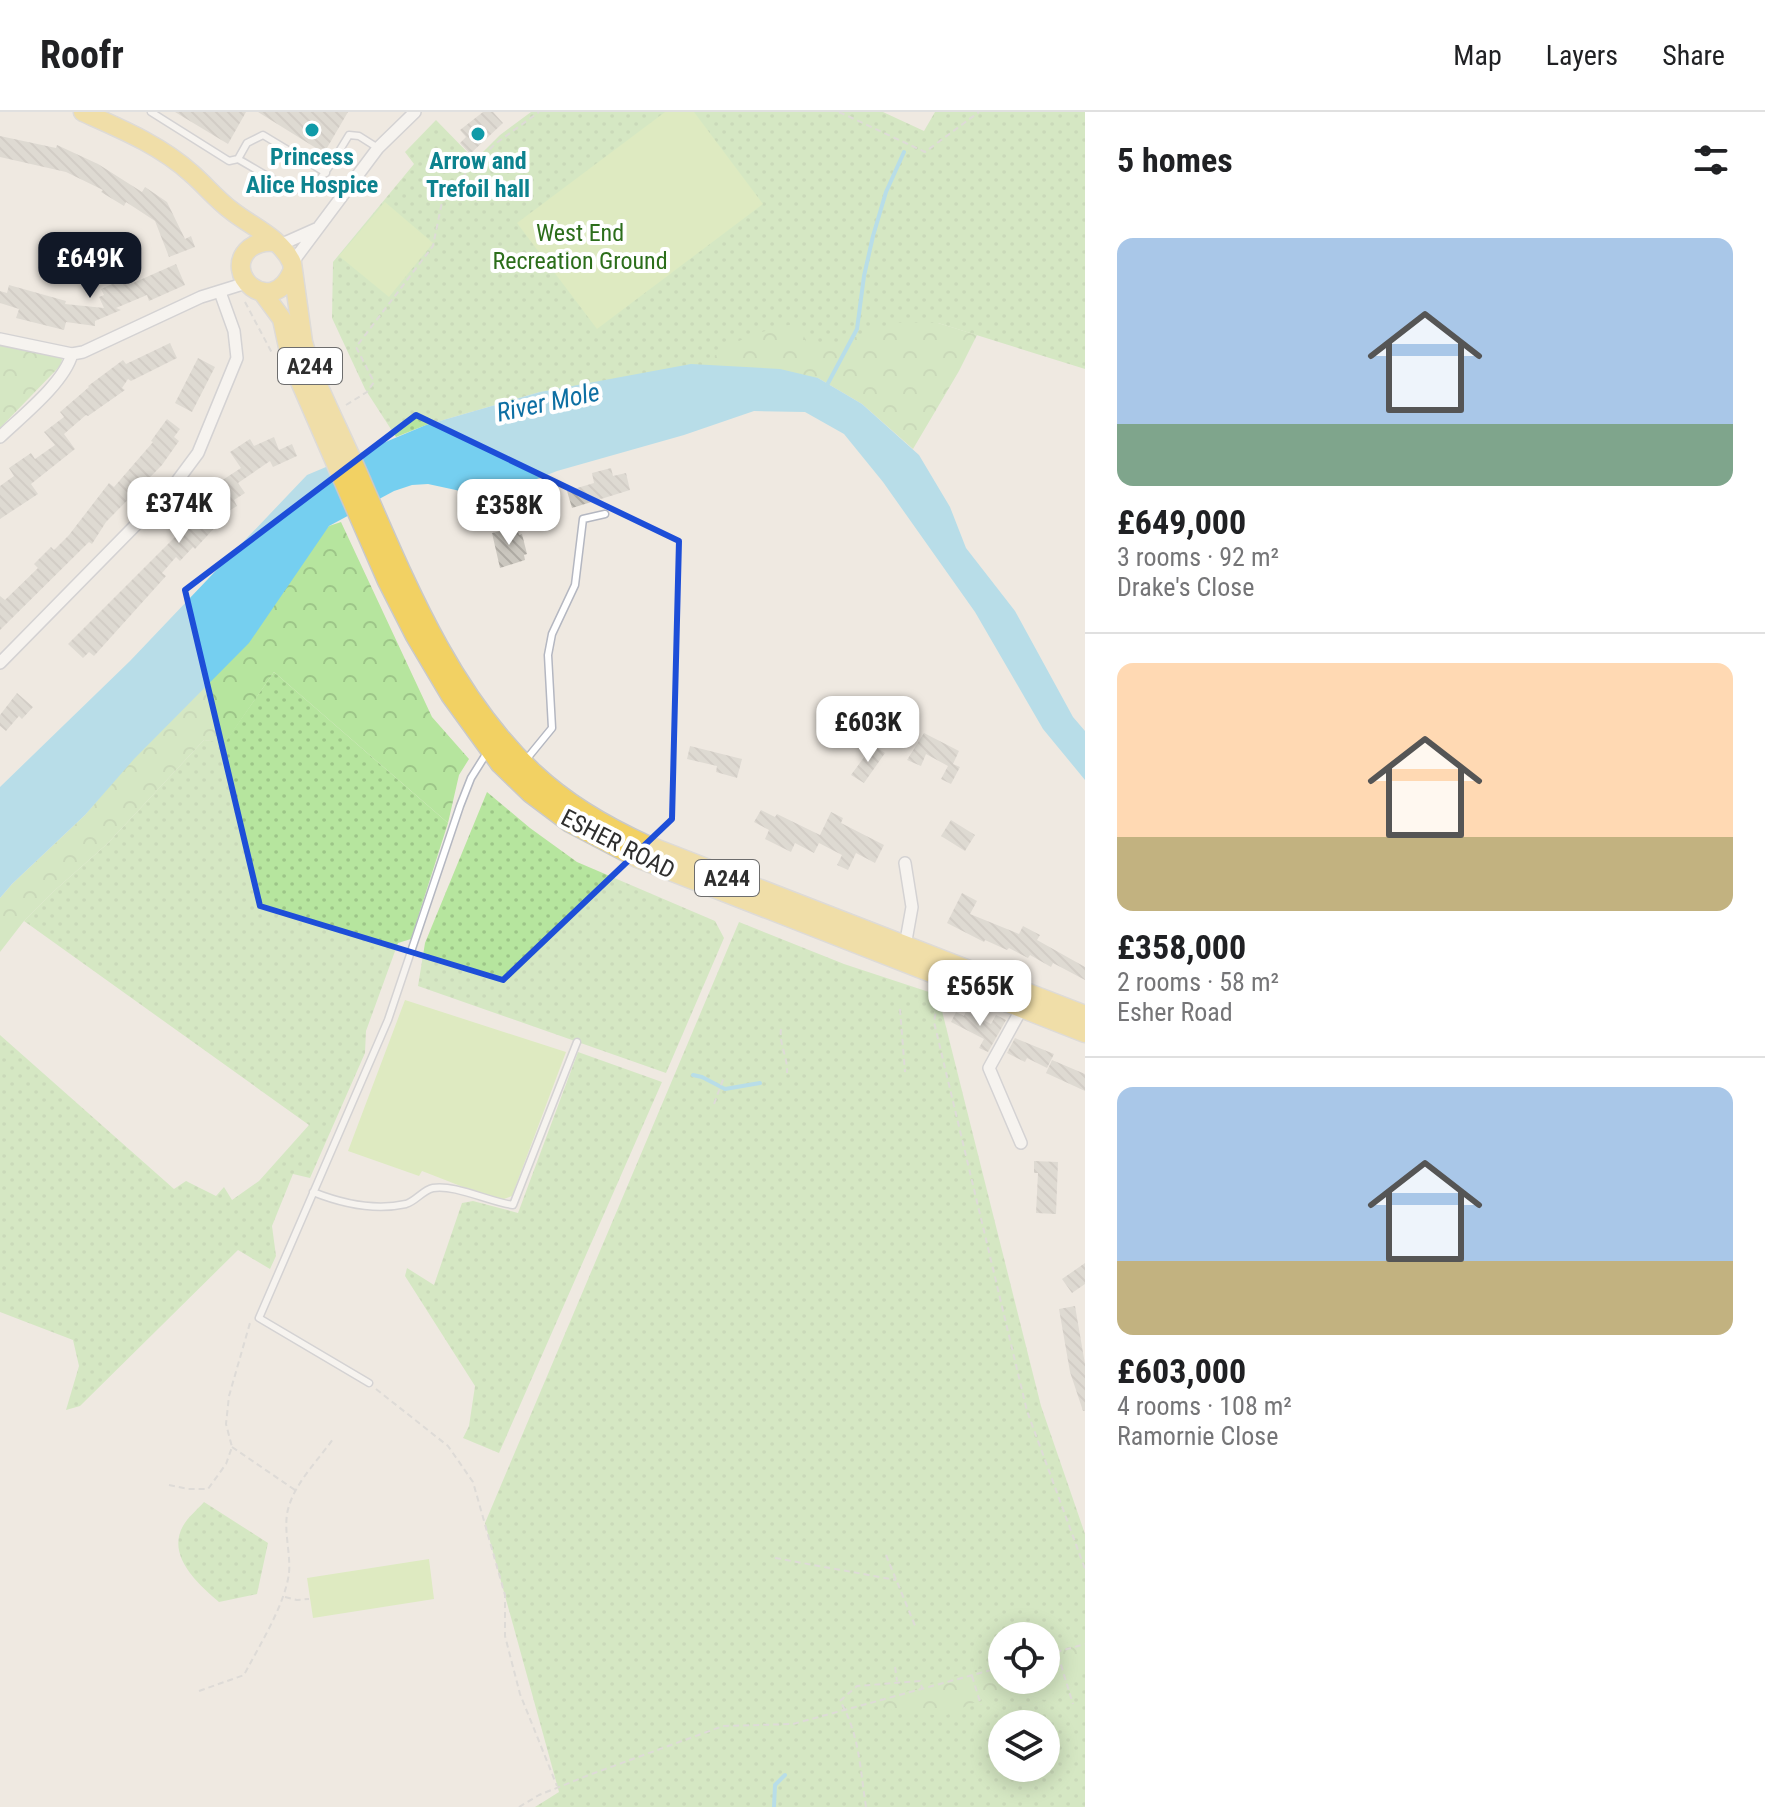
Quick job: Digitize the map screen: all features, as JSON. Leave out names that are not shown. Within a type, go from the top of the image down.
[{"type":"main road","points":[[83,112],[164,153],[189,171],[230,211],[287,252],[292,268],[281,288],[254,288],[241,270],[245,254],[242,233],[230,211]]},
{"type":"main road","points":[[245,254],[252,247],[267,241],[277,244]]},
{"type":"main road","name":"A244","points":[[292,268],[307,355],[332,415],[342,456]]},
{"type":"main road","name":"A244","points":[[254,288],[282,319],[291,361],[342,456],[376,535]]},
{"type":"main road","name":"ESHER ROAD","points":[[376,535],[415,636],[450,695],[508,772],[570,823],[618,849],[703,885],[1085,1033]]},
{"type":"main road","name":"ESHER ROAD","points":[[376,535],[450,666],[498,735],[524,763],[568,801],[631,837],[704,869],[1085,1015]]},
{"type":"street","points":[[292,268],[316,229],[378,148],[415,112]]},
{"type":"street","points":[[277,244],[316,229]]},
{"type":"street","points":[[0,339],[72,354],[83,352],[201,297],[254,288]]},
{"type":"street","points":[[0,663],[172,488],[198,453],[237,358],[234,331],[220,292]]},
{"type":"street","points":[[0,437],[57,380],[69,365],[72,354]]},
{"type":"street","points":[[905,863],[912,907],[905,946]]},
{"type":"street","points":[[1021,1143],[989,1068],[1022,1008]]},
{"type":"lane","points":[[151,112],[229,161],[238,159],[297,192],[310,189],[326,173],[349,135],[359,136],[378,148]]},
{"type":"lane","points":[[238,159],[247,143],[263,135],[326,173]]},
{"type":"lane","points":[[524,763],[552,728],[548,655],[552,634],[575,585],[583,519],[605,514]]},
{"type":"lane","points":[[369,1383],[259,1318],[388,1020],[460,806],[471,778],[489,750]]},
{"type":"lane","points":[[313,1192],[356,1206],[408,1204],[432,1188],[454,1189],[513,1205],[577,1042]]},
{"type":"path","points":[[332,415],[367,392],[374,382],[356,347],[433,246],[443,197],[495,144],[539,112]]},
{"type":"path","points":[[839,112],[925,152],[979,112]]},
{"type":"path","points":[[941,989],[934,1022],[1027,1411],[1085,1569]]},
{"type":"path","points":[[900,1009],[905,1072]]},
{"type":"path","points":[[781,1029],[780,1043],[787,1073]]},
{"type":"path","points":[[714,1104],[724,1077]]},
{"type":"path","points":[[169,1485],[208,1489],[226,1464],[232,1447],[226,1424],[229,1396],[252,1317],[259,1318]]},
{"type":"path","points":[[369,1383],[448,1446],[473,1482],[505,1595],[505,1636],[520,1694],[558,1787]]},
{"type":"path","points":[[199,1691],[244,1675],[284,1596],[289,1573],[288,1507],[296,1490],[333,1439]]},
{"type":"path","points":[[232,1447],[296,1490]]},
{"type":"path","points":[[886,1555],[916,1628]]},
{"type":"path","points":[[775,1558],[896,1580]]},
{"type":"path","points":[[284,1596],[297,1600],[309,1599]]},
{"type":"path","points":[[1060,1651],[1085,1644]]},
{"type":"path","points":[[1060,1662],[1073,1704]]},
{"type":"path","points":[[895,1667],[897,1682]]},
{"type":"path","points":[[519,1807],[558,1787],[723,1726],[793,1724],[988,1671]]},
{"type":"path","points":[[971,1675],[981,1705]]},
{"type":"path","points":[[866,1807],[856,1739],[840,1701],[857,1686],[920,1681],[922,1689]]},
{"type":"highlighted area","points":[[416,415],[679,541],[672,819],[503,980],[260,906],[185,590]]},
{"type":"green space","name":"West End Recreation Ground","points":[[531,112],[883,112],[924,131],[935,112],[1085,112],[1085,369],[938,323],[818,378],[780,369],[540,392],[426,425],[396,437],[365,389],[332,318],[333,262],[414,164],[405,152],[436,120],[475,160],[500,135]]},
{"type":"green space","points":[[665,112],[694,112],[763,204],[597,329],[517,223]]},
{"type":"green space","points":[[385,202],[433,243],[389,297],[339,256]]},
{"type":"green space","points":[[800,323],[807,346],[833,345],[895,323],[938,323],[977,335],[913,449],[862,404],[818,378],[703,365],[748,337]]},
{"type":"green space","points":[[0,344],[63,357],[60,366],[0,428]]},
{"type":"green space","points":[[341,522],[432,717],[469,759],[459,775],[448,823],[274,672],[225,743],[204,740],[107,844],[24,921],[0,952],[0,898],[85,815],[329,526]]},
{"type":"green space","points":[[274,672],[448,823],[411,939],[398,943],[366,1031],[365,1053],[310,1178],[293,1174],[272,1226],[276,1256],[270,1269],[238,1250],[80,1406],[66,1410],[79,1366],[73,1340],[0,1312],[0,1035],[174,1189],[186,1181],[216,1196],[224,1187],[232,1200],[259,1181],[309,1125],[24,921],[107,844],[204,740],[225,742]]},
{"type":"green space","points":[[487,792],[577,862],[715,921],[724,938],[666,1073],[418,986],[425,943]]},
{"type":"green space","points":[[739,922],[844,964],[938,995],[1041,1406],[1085,1534],[1085,1807],[535,1807],[559,1792],[485,1523]]},
{"type":"green space","points":[[405,1000],[566,1052],[512,1196],[499,1201],[422,1171],[419,1176],[348,1151]]},
{"type":"green space","points":[[578,1052],[662,1082],[499,1453],[463,1438],[469,1426],[475,1386],[405,1276],[407,1268],[434,1285],[462,1203],[473,1201],[518,1213]]},
{"type":"green space","points":[[204,1502],[268,1543],[257,1594],[219,1602],[187,1569],[179,1548],[179,1537],[185,1523]]},
{"type":"green space","points":[[429,1559],[434,1599],[313,1618],[307,1578]]},
{"type":"green space","points":[[1085,1637],[1085,1666],[1060,1687],[1060,1645]]},
{"type":"green space","points":[[988,1666],[988,1694],[994,1694],[944,1716],[892,1710],[870,1703]]},
{"type":"green space","points":[[1003,1694],[1052,1694],[1045,1700]]},
{"type":"water","name":"River Mole","points":[[691,364],[780,369],[818,378],[862,404],[919,455],[950,507],[966,548],[1015,611],[1073,717],[1085,731],[1085,780],[1043,729],[975,612],[883,482],[844,434],[805,412],[754,411],[684,435],[557,471],[506,491],[465,492],[428,484],[412,485],[394,491],[329,526],[249,643],[134,759],[85,815],[0,898],[0,787],[130,661],[307,475],[426,425],[540,392]]},
{"type":"building","points":[[175,112],[246,112],[228,144]]},
{"type":"building","name":"Princess Alice Hospice","points":[[258,112],[348,112],[324,153]]},
{"type":"building","name":"Arrow and Trefoil hall","points":[[483,112],[493,112],[503,123],[470,154],[460,143],[466,137],[460,130]]},
{"type":"building","points":[[0,136],[56,148],[57,145],[98,164],[142,192],[145,187],[167,202],[185,239],[191,236],[195,247],[169,257],[155,221],[126,202],[124,206],[101,192],[103,190],[66,172],[0,157]]},
{"type":"building","points":[[176,264],[185,285],[149,301],[147,295],[116,308],[121,310],[95,321],[95,326],[66,322],[64,330],[16,318],[19,309],[0,303],[0,291],[7,293],[9,285],[66,301],[65,304],[104,308],[99,297],[104,295],[101,289],[130,276],[133,283]]},
{"type":"building","points":[[170,343],[177,358],[131,381],[128,379],[122,388],[125,390],[86,415],[64,434],[75,449],[31,484],[38,494],[0,519],[0,486],[14,476],[9,468],[31,453],[35,459],[55,445],[44,432],[64,417],[60,412],[123,360],[126,364]]},
{"type":"building","points":[[198,358],[215,367],[192,412],[175,403]]},
{"type":"building","points":[[167,419],[180,429],[174,437],[179,441],[162,465],[106,522],[92,544],[89,542],[0,630],[0,596],[5,600],[38,568],[34,564],[69,535],[109,483],[114,487],[153,442]]},
{"type":"building","points":[[274,437],[279,450],[292,444],[297,456],[273,467],[270,461],[238,483],[245,493],[234,500],[237,506],[214,520],[218,524],[195,549],[193,547],[180,561],[176,557],[162,573],[166,576],[94,656],[89,652],[83,658],[68,644],[193,519],[198,523],[213,507],[204,492],[241,468],[230,452],[250,439],[254,446]]},
{"type":"building","points":[[611,468],[613,476],[626,473],[630,490],[572,508],[567,491],[594,483],[592,473]]},
{"type":"building","points":[[517,527],[527,554],[524,555],[525,560],[500,568],[492,533]]},
{"type":"building","points":[[17,693],[33,707],[22,719],[19,716],[6,731],[0,726],[0,715]]},
{"type":"building","points":[[924,733],[959,751],[953,764],[960,767],[951,784],[941,779],[948,766],[926,754],[921,766],[907,760]]},
{"type":"building","points":[[873,745],[885,753],[864,783],[851,775]]},
{"type":"building","points":[[690,746],[742,759],[737,778],[716,772],[717,766],[687,759]]},
{"type":"building","points":[[761,810],[775,817],[777,814],[820,835],[831,812],[843,818],[841,823],[884,845],[875,863],[856,853],[848,870],[837,865],[842,855],[819,843],[814,853],[795,843],[791,852],[765,839],[769,830],[754,822]]},
{"type":"building","points":[[951,820],[975,835],[965,851],[941,836]]},
{"type":"building","points":[[962,893],[977,901],[970,914],[1019,934],[1023,926],[1040,935],[1037,940],[1085,967],[1085,980],[1053,963],[1051,967],[1030,955],[1028,958],[1009,948],[1007,950],[984,942],[947,923]]},
{"type":"building","points":[[966,1011],[991,1024],[996,1015],[1006,1020],[988,1052],[979,1048],[984,1039],[951,1022],[956,1012],[964,1016]]},
{"type":"building","points":[[1015,1038],[1054,1054],[1047,1068],[1007,1053]]},
{"type":"building","points":[[1052,1060],[1085,1074],[1085,1091],[1046,1073]]},
{"type":"building","points":[[1034,1161],[1058,1162],[1056,1214],[1036,1213],[1038,1173],[1034,1173]]},
{"type":"building","points":[[1085,1263],[1085,1284],[1072,1293],[1062,1279]]},
{"type":"building","points":[[1075,1306],[1085,1364],[1085,1411],[1070,1372],[1059,1309]]},
{"type":"waterway","points":[[826,387],[857,329],[873,236],[886,192],[904,152]]},
{"type":"waterway","points":[[693,1075],[725,1089],[760,1083]]},
{"type":"waterway","points":[[774,1807],[775,1785],[785,1775]]},
{"type":"place","name":"Princess Alice Hospice","points":[[312,130]]},
{"type":"place","name":"Arrow and Trefoil hall","points":[[478,134]]}]
